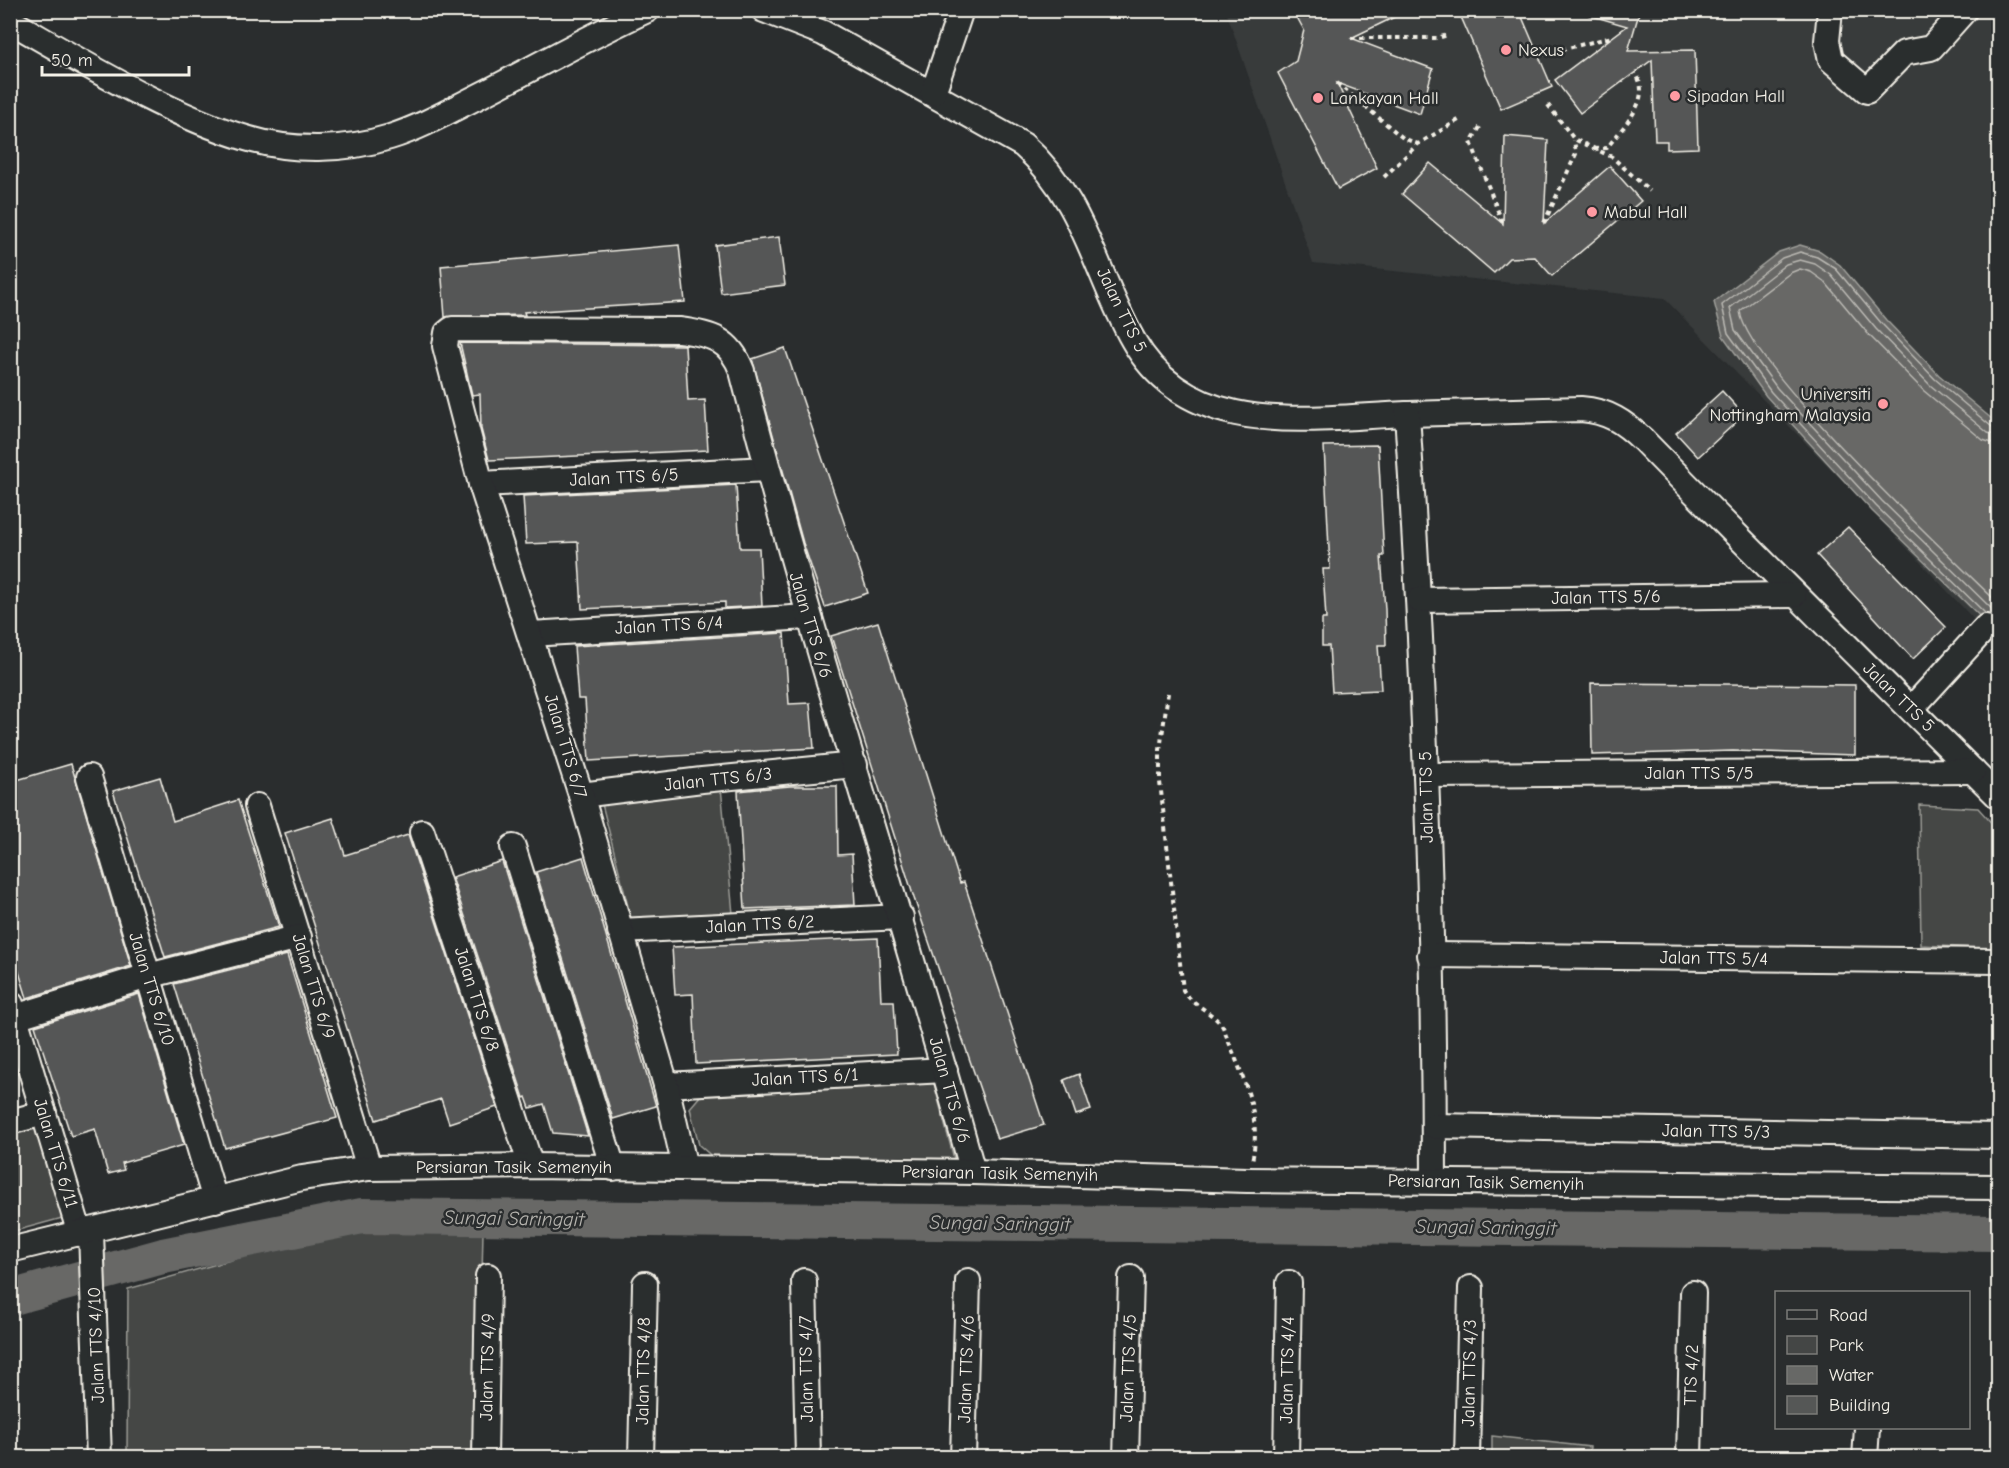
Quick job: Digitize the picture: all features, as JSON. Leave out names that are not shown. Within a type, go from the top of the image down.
[{"type":"street","points":[[10,21],[118,81],[201,121],[238,135],[296,147],[345,147],[390,137],[434,120],[647,10]]},
{"type":"street","name":"Jalan TTS 5","points":[[764,10],[823,33],[1023,145],[1043,163],[1076,212],[1133,340],[1150,364],[1184,394],[1208,406],[1240,415],[1292,419],[1581,409],[1607,414],[1629,427],[1794,595],[1912,708],[1998,796]]},
{"type":"street","points":[[933,93],[961,10]]},
{"type":"street","points":[[1830,10],[1827,41],[1831,60],[1867,91],[1904,53],[1931,48],[1965,10]]},
{"type":"street","name":"Jalan TTS 6/6","points":[[452,329],[695,332],[728,347],[737,358],[808,617],[901,917],[973,1172]]},
{"type":"street","name":"Jalan TTS 6/7","points":[[452,329],[447,333],[445,345],[482,484],[581,795],[666,1084],[685,1168]]},
{"type":"street","name":"Jalan TTS 5","points":[[1407,414],[1419,600],[1426,775],[1434,1181]]},
{"type":"street","name":"Jalan TTS 6/5","points":[[482,484],[767,469]]},
{"type":"street","name":"Jalan TTS 5/6","points":[[1419,600],[1794,595]]},
{"type":"street","name":"Jalan TTS 6/4","points":[[531,634],[808,617]]},
{"type":"street","points":[[1912,708],[1986,627]]},
{"type":"street","name":"Jalan TTS 6/3","points":[[581,795],[855,765]]},
{"type":"street","name":"Jalan TTS 5/5","points":[[1426,775],[1973,771]]},
{"type":"street","name":"Jalan TTS 6/10","points":[[89,777],[215,1200]]},
{"type":"street","name":"Jalan TTS 6/9","points":[[257,806],[369,1168]]},
{"type":"street","name":"Jalan TTS 6/8","points":[[422,832],[531,1166]]},
{"type":"street","points":[[513,847],[613,1168]]},
{"type":"street","name":"Jalan TTS 6/2","points":[[620,932],[901,917]]},
{"type":"street","points":[[13,1010],[299,937]]},
{"type":"street","name":"Jalan TTS 5/4","points":[[1430,955],[1998,961]]},
{"type":"street","name":"Jalan TTS 6/11","points":[[13,1010],[44,1113],[85,1233]]},
{"type":"street","name":"Jalan TTS 6/1","points":[[666,1084],[945,1070]]},
{"type":"street","points":[[10,1122],[44,1113]]},
{"type":"street","name":"Jalan TTS 5/3","points":[[1434,1126],[1998,1136]]},
{"type":"street","name":"Persiaran Tasik Semenyih","points":[[10,1250],[302,1178],[369,1168],[531,1166],[973,1172],[1248,1180],[1998,1187]]},
{"type":"street","name":"Jalan TTS 4/10","points":[[85,1233],[93,1266],[95,1297],[99,1458]]},
{"type":"street","name":"Jalan TTS 4/9","points":[[485,1458],[488,1276]]},
{"type":"street","name":"Jalan TTS 4/5","points":[[1126,1458],[1131,1278]]},
{"type":"street","name":"Jalan TTS 4/7","points":[[804,1281],[807,1458]]},
{"type":"street","name":"Jalan TTS 4/6","points":[[963,1458],[968,1281]]},
{"type":"street","name":"Jalan TTS 4/4","points":[[1286,1458],[1289,1283]]},
{"type":"street","name":"Jalan TTS 4/8","points":[[640,1458],[645,1284]]},
{"type":"street","name":"Jalan TTS 4/3","points":[[1467,1458],[1471,1288]]},
{"type":"street","name":"TTS 4/2","points":[[1689,1458],[1693,1293]]},
{"type":"street","points":[[1865,1458],[1867,1429]]},
{"type":"path","points":[[1351,38],[1437,38],[1448,35]]},
{"type":"path","points":[[1544,54],[1612,37]]},
{"type":"path","points":[[1594,149],[1606,148],[1642,100],[1642,82],[1635,72]]},
{"type":"path","points":[[1336,83],[1403,138],[1418,144]]},
{"type":"path","points":[[1548,105],[1574,139],[1612,157],[1650,191]]},
{"type":"path","points":[[1384,177],[1418,144],[1462,118]]},
{"type":"path","points":[[1480,127],[1471,142],[1503,224]]},
{"type":"path","points":[[1544,223],[1576,153],[1574,139]]},
{"type":"path","points":[[1168,693],[1160,750],[1161,782],[1183,990],[1191,1001],[1217,1018],[1223,1027],[1254,1110],[1255,1145],[1248,1180]]},
{"type":"shaded area","name":"Universiti Nottingham Malaysia","points":[[1226,11],[1998,11],[1998,645],[1872,511],[1664,298],[1313,263]]},
{"type":"green space","points":[[721,787],[733,914],[631,918],[602,804]]},
{"type":"green space","points":[[1919,805],[1978,808],[1998,830],[1998,949],[1921,945]]},
{"type":"green space","points":[[933,1080],[957,1170],[715,1159],[699,1145],[690,1108],[701,1095]]},
{"type":"green space","points":[[36,1124],[66,1217],[11,1232],[11,1131]]},
{"type":"green space","points":[[338,1230],[483,1231],[478,1457],[127,1458],[128,1289]]},
{"type":"green space","points":[[1492,1436],[1590,1447],[1589,1457],[1492,1457]]},
{"type":"water","points":[[1800,245],[1820,251],[1840,265],[1886,320],[1939,375],[1998,424],[1998,634],[1872,511],[1766,396],[1723,336],[1714,302],[1779,252]]},
{"type":"building","name":"Lankayan Hall","points":[[1293,10],[1409,10],[1351,38],[1433,69],[1420,114],[1337,83],[1377,168],[1338,189],[1278,73],[1296,61],[1304,30]]},
{"type":"building","name":"Nexus","points":[[1458,10],[1519,10],[1552,87],[1501,109]]},
{"type":"building","points":[[1590,10],[1640,10],[1628,51],[1695,50],[1698,148],[1667,149],[1667,141],[1655,141],[1652,60],[1580,113],[1555,80],[1627,26],[1589,15]]},
{"type":"building","name":"Mabul Hall","points":[[1505,136],[1548,140],[1544,223],[1610,166],[1641,201],[1552,276],[1535,257],[1509,258],[1494,273],[1402,194],[1430,163],[1503,224]]},
{"type":"building","points":[[779,237],[785,285],[721,293],[715,245]]},
{"type":"building","points":[[679,245],[685,302],[524,312],[525,315],[445,317],[441,266]]},
{"type":"building","points":[[460,343],[685,345],[688,401],[705,400],[708,450],[489,460],[481,429],[480,394],[472,395]]},
{"type":"building","points":[[785,348],[868,593],[825,607],[803,543],[752,359]]},
{"type":"building","points":[[1722,391],[1744,415],[1698,457],[1676,433]]},
{"type":"building","points":[[1378,445],[1386,645],[1378,645],[1381,690],[1332,692],[1329,646],[1322,646],[1322,619],[1326,619],[1323,569],[1330,569],[1324,446]]},
{"type":"building","points":[[736,485],[740,548],[759,548],[762,606],[725,608],[725,602],[582,609],[578,542],[526,544],[523,496]]},
{"type":"building","points":[[1848,527],[1946,627],[1913,659],[1817,555]]},
{"type":"building","points":[[878,622],[960,883],[964,882],[1044,1125],[997,1139],[914,898],[831,636]]},
{"type":"building","points":[[784,633],[789,704],[810,703],[814,748],[589,761],[585,699],[578,699],[574,646]]},
{"type":"building","points":[[1591,683],[1855,685],[1855,755],[1733,751],[1592,755]]},
{"type":"building","points":[[71,764],[131,966],[27,998],[10,943],[10,782]]},
{"type":"building","points":[[160,777],[173,821],[238,800],[279,927],[165,957],[113,791]]},
{"type":"building","points":[[790,786],[837,786],[838,855],[852,854],[855,905],[745,909],[738,791]]},
{"type":"building","points":[[333,818],[345,855],[408,835],[497,1107],[449,1123],[441,1099],[376,1120],[285,833]]},
{"type":"building","points":[[583,857],[656,1106],[613,1119],[536,872]]},
{"type":"building","points":[[502,861],[588,1136],[553,1133],[544,1104],[530,1108],[526,1097],[524,1098],[452,877]]},
{"type":"building","points":[[878,938],[881,1001],[894,1001],[897,1054],[696,1064],[693,994],[675,995],[672,947]]},
{"type":"building","points":[[287,955],[337,1118],[225,1148],[174,984]]},
{"type":"building","points":[[139,994],[184,1145],[122,1163],[124,1170],[108,1174],[95,1129],[71,1136],[35,1026]]},
{"type":"building","points":[[1079,1074],[1091,1110],[1076,1115],[1064,1080]]},
{"type":"waterway","name":"Sungai Saringgit","points":[[10,1298],[163,1256],[362,1216],[1998,1233]]},
{"type":"place","name":"Nexus","points":[[1506,50]]},
{"type":"place","name":"Sipadan Hall","points":[[1675,96]]},
{"type":"place","name":"Lankayan Hall","points":[[1318,98]]},
{"type":"place","name":"Mabul Hall","points":[[1592,212]]},
{"type":"place","name":"Universiti Nottingham Malaysia","points":[[1883,404]]}]
